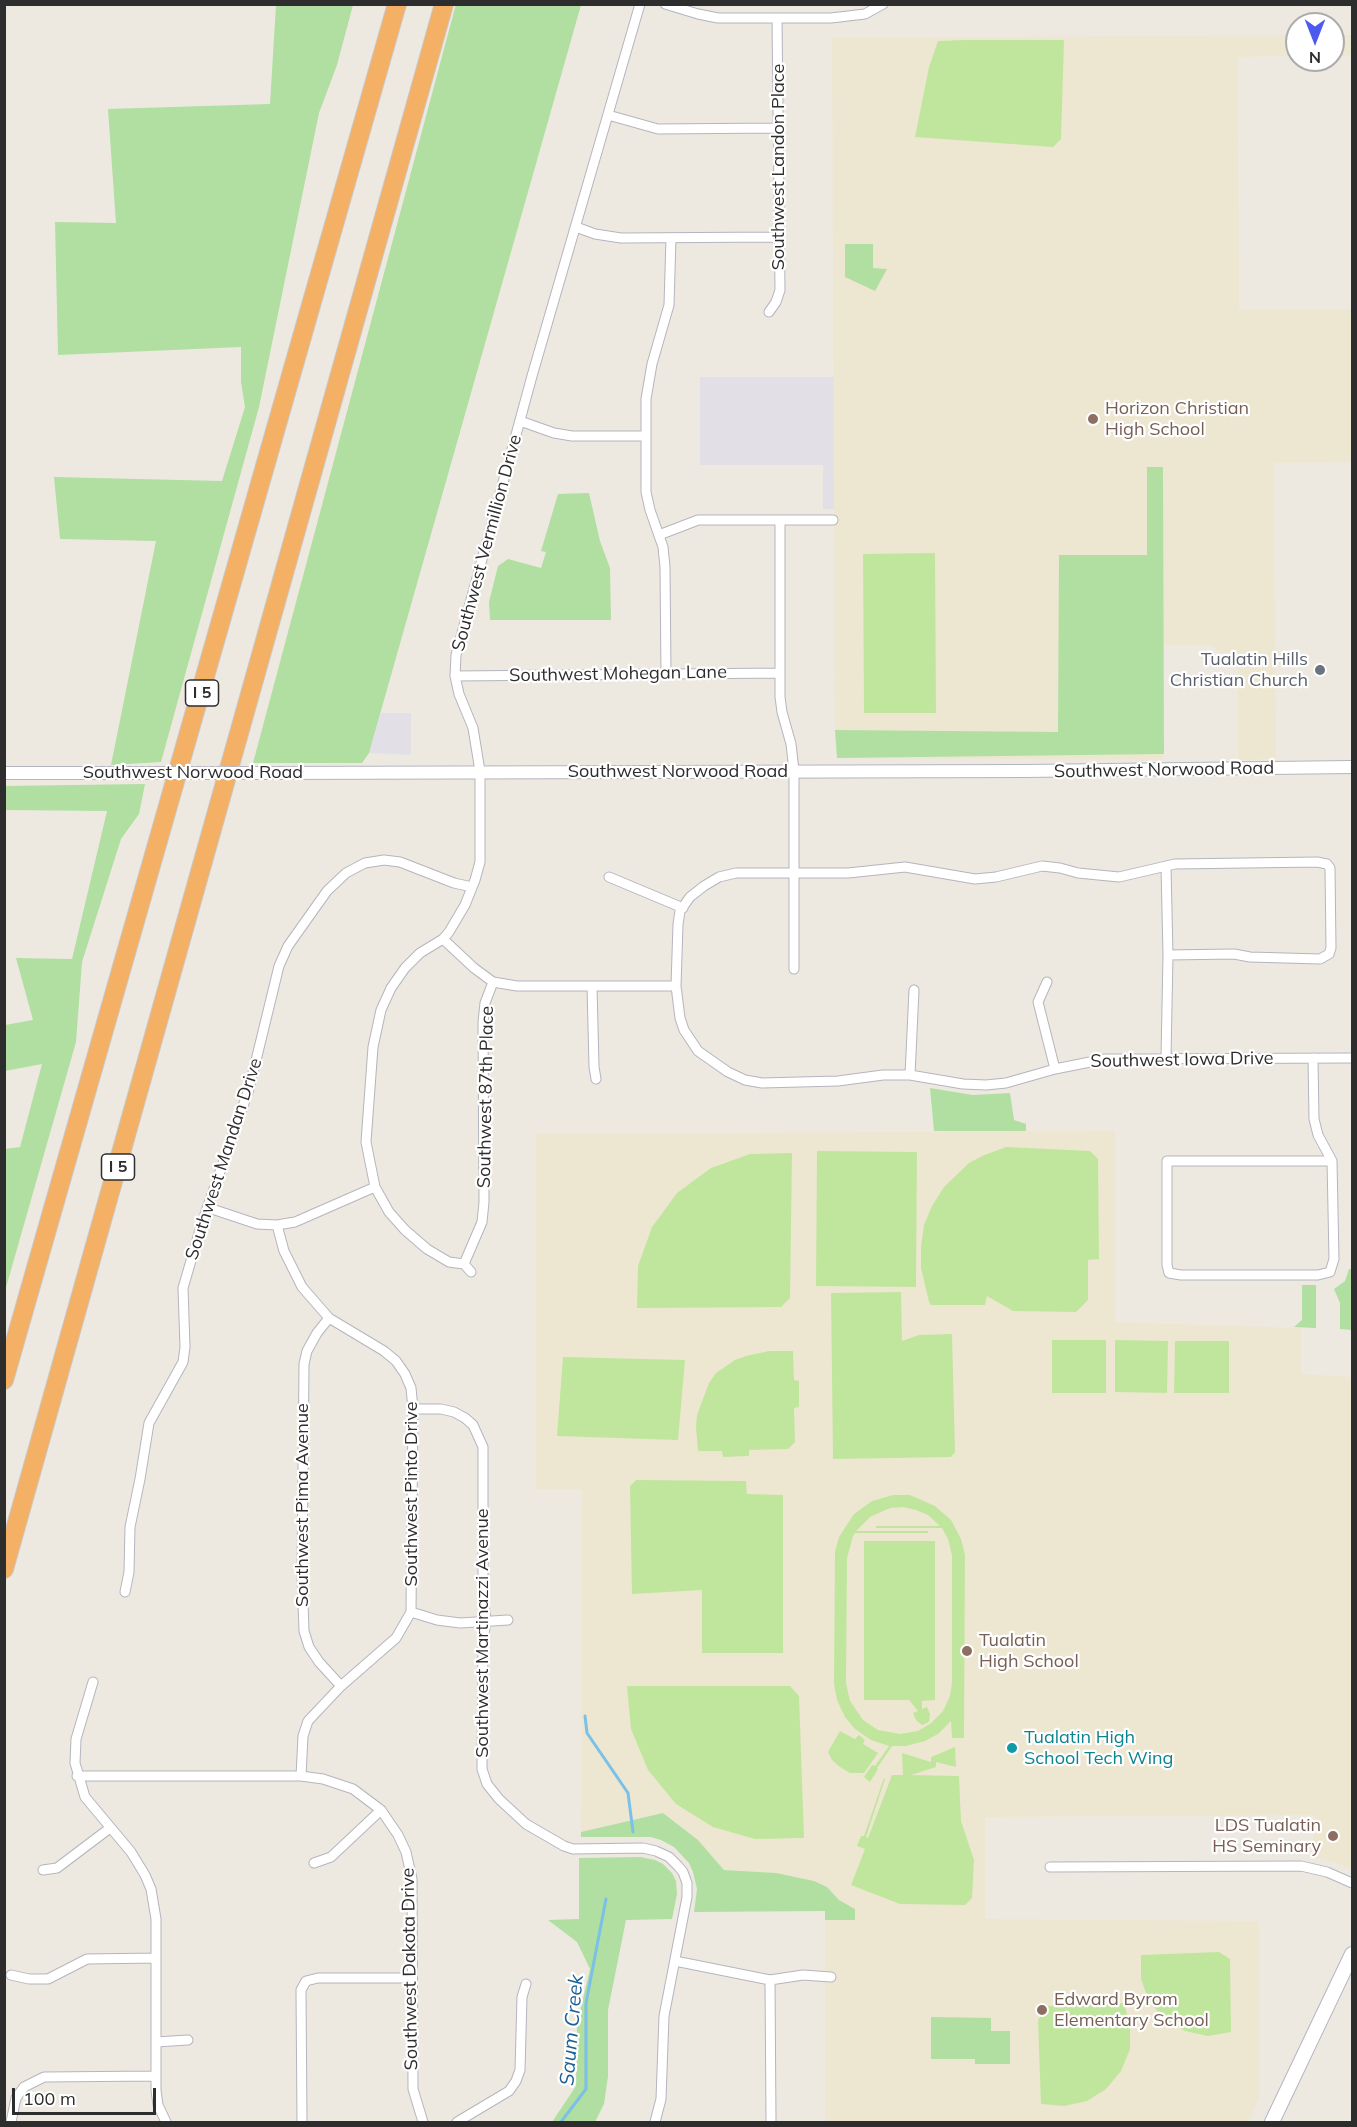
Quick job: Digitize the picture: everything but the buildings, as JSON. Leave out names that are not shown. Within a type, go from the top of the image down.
[{"type":"highway","name":"I 5","points":[[4,1380],[397,4]]},
{"type":"highway","name":"I 5","points":[[4,1569],[444,4]]},
{"type":"main road","points":[[1272,2122],[1353,1954]]},
{"type":"street","name":"Southwest Vermillion Drive","points":[[464,1264],[449,1262],[427,1249],[405,1230],[389,1212],[375,1187],[366,1142],[373,1047],[381,1010],[391,988],[405,968],[420,953],[449,932],[465,905],[480,862],[480,771],[473,728],[459,694],[455,676],[458,643],[640,4]]},
{"type":"street","points":[[665,4],[718,18],[849,17],[866,14],[883,4]]},
{"type":"street","name":"Southwest Landon Place","points":[[769,312],[780,290],[777,18]]},
{"type":"street","points":[[608,115],[658,129],[778,128]]},
{"type":"street","points":[[576,227],[606,237],[779,237]]},
{"type":"street","points":[[666,674],[665,567],[663,548],[646,492],[646,436],[648,381],[669,305],[671,238]]},
{"type":"street","points":[[520,421],[555,433],[572,436],[646,436]]},
{"type":"street","points":[[659,535],[698,520],[833,520]]},
{"type":"street","points":[[780,520],[782,712],[791,744],[794,771],[794,969]]},
{"type":"street","name":"Southwest Mohegan Lane","points":[[455,676],[780,672]]},
{"type":"street","name":"Southwest Norwood Road","points":[[4,773],[1353,768]]},
{"type":"street","name":"Southwest Mandan Drive","points":[[125,1592],[129,1572],[130,1527],[147,1433],[151,1418],[183,1362],[183,1288],[202,1223],[249,1089],[279,966],[288,946],[327,891],[346,873],[365,863],[384,860],[400,862],[454,883],[472,887]]},
{"type":"street","points":[[609,878],[683,908],[697,891],[719,878],[736,873],[848,873],[905,867],[975,879],[996,877],[1042,866],[1119,877],[1175,864],[1317,862],[1327,864],[1330,874],[1331,948],[1329,954],[1320,959],[1250,957],[1234,954],[1168,955]]},
{"type":"street","points":[[1166,866],[1168,955],[1166,1058]]},
{"type":"street","name":"Southwest Iowa Drive","points":[[683,908],[678,924],[676,986],[680,1018],[698,1052],[711,1062],[745,1080],[762,1083],[838,1081],[910,1075],[986,1085],[1006,1083],[1055,1069],[1105,1059],[1353,1058]]},
{"type":"street","name":"Southwest 87th Place","points":[[442,939],[493,982],[485,1003],[483,1022],[484,1202],[482,1222],[464,1264]]},
{"type":"street","points":[[493,982],[517,986],[676,986]]},
{"type":"street","points":[[1047,982],[1038,1002],[1055,1069]]},
{"type":"street","points":[[592,986],[596,1079]]},
{"type":"street","points":[[910,1075],[914,990]]},
{"type":"street","points":[[1313,1058],[1314,1119],[1318,1135],[1332,1161],[1334,1259],[1330,1272],[1318,1275],[1169,1273],[1167,1265],[1167,1161],[1332,1161]]},
{"type":"street","points":[[208,1208],[257,1224],[277,1225],[295,1221],[375,1187]]},
{"type":"street","name":"Southwest Pinto Drive","points":[[277,1225],[285,1251],[302,1287],[329,1318],[384,1351],[396,1361],[411,1388],[413,1410],[411,1612],[396,1638],[341,1686],[308,1721],[303,1736],[301,1776]]},
{"type":"street","points":[[464,1264],[471,1272]]},
{"type":"street","name":"Southwest Pima Avenue","points":[[329,1318],[316,1333],[307,1351],[304,1364],[302,1575],[304,1631],[309,1647],[341,1686]]},
{"type":"street","name":"Southwest Martinazzi Avenue","points":[[413,1410],[441,1409],[454,1412],[473,1425],[481,1439],[483,1595],[486,1621],[483,1640],[482,1769],[487,1784],[498,1799],[526,1824],[564,1846],[573,1849],[644,1848],[669,1857],[683,1872],[687,1890],[664,2016],[661,2099],[655,2122]]},
{"type":"street","points":[[411,1612],[437,1620],[460,1623],[508,1620]]},
{"type":"street","points":[[93,1682],[76,1739],[77,1776],[85,1797],[131,1852],[151,1889],[156,1919],[156,2076],[158,2105],[166,2122]]},
{"type":"street","name":"Southwest Dakota Drive","points":[[77,1776],[301,1776],[338,1782],[353,1789],[381,1810],[398,1835],[410,1864],[412,1879],[413,2090],[423,2122]]},
{"type":"street","points":[[314,1863],[331,1857],[381,1810]]},
{"type":"street","points":[[43,1870],[57,1868],[110,1828]]},
{"type":"street","points":[[1050,1867],[1301,1866],[1327,1872],[1353,1883]]},
{"type":"street","points":[[11,1975],[29,1979],[48,1979],[87,1959],[156,1958]]},
{"type":"street","points":[[675,1961],[770,1980],[803,1975],[831,1977]]},
{"type":"street","points":[[302,2122],[301,1990],[306,1981],[318,1978],[412,1978]]},
{"type":"street","points":[[770,1980],[771,2122]]},
{"type":"street","points":[[457,2122],[509,2091],[516,2081],[520,2070],[522,1997],[526,1984]]},
{"type":"street","points":[[156,2042],[188,2040]]},
{"type":"street","points":[[11,2122],[16,2098],[24,2087],[44,2077],[156,2076]]},
{"type":"shaded area","name":"Horizon Christian High School","points":[[1285,35],[1285,56],[1238,57],[1239,309],[1352,309],[1352,462],[1274,463],[1276,759],[1238,760],[1238,665],[1211,645],[1162,645],[1163,760],[837,758],[835,730],[832,38]]},
{"type":"shaded area","points":[[1345,35],[1352,35],[1352,56],[1345,56]]},
{"type":"shaded area","points":[[700,377],[834,377],[835,509],[823,509],[823,465],[700,465]]},
{"type":"shaded area","points":[[381,713],[411,713],[411,755],[369,753]]},
{"type":"shaded area","name":"Tualatin High School","points":[[1115,1131],[1115,1322],[1301,1328],[1301,1374],[1352,1377],[1352,1871],[1334,1862],[1311,1857],[1315,1815],[985,1817],[985,1919],[1259,1921],[1259,2097],[1249,2122],[825,2122],[825,1920],[854,1920],[855,1909],[839,1900],[827,1887],[814,1881],[776,1873],[724,1870],[698,1840],[663,1813],[581,1832],[582,1489],[536,1489],[536,1134]]},
{"type":"green space","points":[[456,4],[581,5],[369,753],[362,763],[253,763]]},
{"type":"green space","points":[[276,5],[353,5],[337,65],[319,113],[259,407],[161,762],[111,765],[156,541],[60,539],[54,477],[222,481],[245,407],[241,382],[241,347],[58,355],[55,222],[116,223],[108,109],[270,104]]},
{"type":"green space","points":[[1064,40],[1061,139],[1053,147],[915,137],[929,67],[938,41]]},
{"type":"green space","points":[[845,244],[873,244],[873,268],[887,269],[875,291],[845,277]]},
{"type":"green space","points":[[1147,467],[1163,467],[1164,754],[837,758],[835,730],[1058,732],[1059,555],[1147,555]]},
{"type":"green space","points":[[589,493],[600,541],[610,568],[611,620],[490,620],[489,602],[498,566],[508,559],[541,568],[546,552],[541,551],[558,494]]},
{"type":"green space","points":[[935,553],[936,713],[864,713],[863,554]]},
{"type":"green space","points":[[145,784],[139,814],[121,839],[82,962],[76,1042],[5,1291],[5,1149],[20,1147],[42,1064],[5,1071],[5,1025],[33,1020],[16,958],[72,959],[107,811],[5,810],[5,786]]},
{"type":"green space","points":[[930,1088],[973,1095],[1010,1093],[1014,1120],[1026,1124],[1026,1131],[934,1131]]},
{"type":"green space","points":[[1006,1147],[1090,1151],[1098,1159],[1099,1259],[1088,1260],[1088,1300],[1076,1312],[1013,1311],[987,1296],[985,1305],[931,1305],[929,1302],[921,1268],[921,1247],[924,1225],[932,1206],[944,1187],[969,1163]]},
{"type":"green space","points":[[817,1151],[917,1152],[916,1287],[816,1286]]},
{"type":"green space","points":[[792,1153],[790,1298],[781,1307],[637,1308],[638,1266],[652,1227],[677,1193],[711,1168],[750,1154]]},
{"type":"green space","points":[[1349,1269],[1352,1269],[1352,1330],[1340,1329],[1340,1303],[1334,1289],[1345,1281]]},
{"type":"green space","points":[[1302,1285],[1316,1285],[1316,1328],[1294,1327],[1302,1320]]},
{"type":"green space","points":[[901,1292],[902,1341],[919,1335],[952,1334],[955,1452],[951,1457],[833,1459],[831,1293]]},
{"type":"green space","points":[[1052,1340],[1106,1340],[1106,1393],[1052,1393]]},
{"type":"green space","points":[[1115,1340],[1168,1341],[1167,1393],[1115,1392]]},
{"type":"green space","points":[[1175,1341],[1229,1341],[1229,1393],[1174,1393]]},
{"type":"green space","points":[[769,1351],[793,1351],[794,1380],[799,1381],[799,1407],[794,1408],[795,1442],[788,1449],[749,1450],[749,1456],[723,1457],[722,1451],[698,1451],[697,1415],[709,1383],[716,1373],[735,1360]]},
{"type":"green space","points":[[563,1357],[685,1360],[678,1440],[557,1436]]},
{"type":"green space","points":[[636,1480],[746,1481],[747,1494],[783,1495],[783,1653],[702,1653],[702,1590],[632,1594],[630,1486]]},
{"type":"green space","points":[[893,1495],[910,1495],[935,1506],[951,1520],[961,1539],[965,1555],[964,1738],[952,1738],[951,1721],[938,1734],[925,1741],[906,1746],[892,1746],[870,1782],[864,1777],[889,1746],[871,1740],[855,1729],[845,1717],[837,1700],[834,1684],[835,1552],[839,1537],[854,1514],[872,1501]],"holes":[[[903,1507],[928,1515],[940,1526],[876,1526],[876,1528],[942,1528],[948,1539],[952,1555],[952,1683],[950,1696],[943,1711],[930,1724],[918,1731],[900,1734],[878,1730],[863,1720],[850,1701],[846,1683],[847,1558],[855,1533],[928,1533],[928,1531],[856,1531],[870,1517],[890,1508]]]},
{"type":"green space","points":[[864,1541],[935,1541],[935,1700],[922,1701],[922,1709],[927,1707],[930,1714],[929,1722],[922,1725],[916,1720],[913,1713],[918,1711],[909,1700],[864,1700]]},
{"type":"green space","points":[[627,1686],[790,1686],[799,1696],[804,1838],[755,1839],[713,1827],[676,1804],[648,1770],[631,1729]]},
{"type":"green space","points":[[840,1731],[855,1739],[859,1735],[865,1740],[863,1744],[878,1753],[864,1773],[850,1773],[832,1760],[828,1752]]},
{"type":"green space","points":[[955,1747],[956,1767],[936,1762],[936,1767],[911,1775],[959,1776],[961,1821],[974,1860],[972,1898],[965,1905],[900,1904],[851,1885],[865,1849],[857,1846],[861,1836],[864,1836],[884,1778],[866,1837],[868,1838],[892,1775],[903,1775],[902,1753],[931,1762],[931,1757]]},
{"type":"green space","points":[[663,1813],[698,1840],[724,1870],[776,1873],[814,1881],[827,1887],[839,1900],[855,1909],[855,1920],[825,1920],[825,1911],[694,1912],[697,1889],[693,1872],[689,1863],[674,1847],[651,1837],[581,1837],[581,1832]]},
{"type":"green space","points":[[640,1857],[655,1860],[672,1873],[676,1881],[677,1894],[672,1919],[626,1920],[608,2010],[608,2076],[604,2104],[595,2122],[552,2122],[576,2086],[577,2024],[590,1969],[577,1942],[548,1920],[579,1919],[579,1858]]},
{"type":"green space","points":[[1219,1952],[1230,1959],[1231,2032],[1208,2036],[1185,2031],[1164,2019],[1149,2001],[1141,1979],[1141,1955]]},
{"type":"green space","points":[[1124,2003],[1130,2026],[1130,2049],[1121,2071],[1106,2089],[1087,2101],[1064,2106],[1041,2104],[1038,2020],[1046,2006]]},
{"type":"green space","points":[[931,2017],[991,2018],[991,2031],[1010,2031],[1010,2064],[975,2064],[975,2059],[931,2059]]},
{"type":"waterway","name":"Saum Creek","points":[[585,1716],[587,1733],[628,1793],[633,1832]]},
{"type":"waterway","name":"Saum Creek","points":[[561,2122],[586,2089],[586,2003],[606,1899]]},
{"type":"place","name":"Horizon Christian High School","points":[[1093,419]]},
{"type":"place","name":"Tualatin Hills Christian Church","points":[[1320,670]]},
{"type":"place","name":"Tualatin High School","points":[[967,1651]]},
{"type":"place","name":"Tualatin High School Tech Wing","points":[[1012,1748]]},
{"type":"place","name":"LDS Tualatin HS Seminary","points":[[1333,1836]]},
{"type":"place","name":"Edward Byrom Elementary School","points":[[1042,2010]]}]
